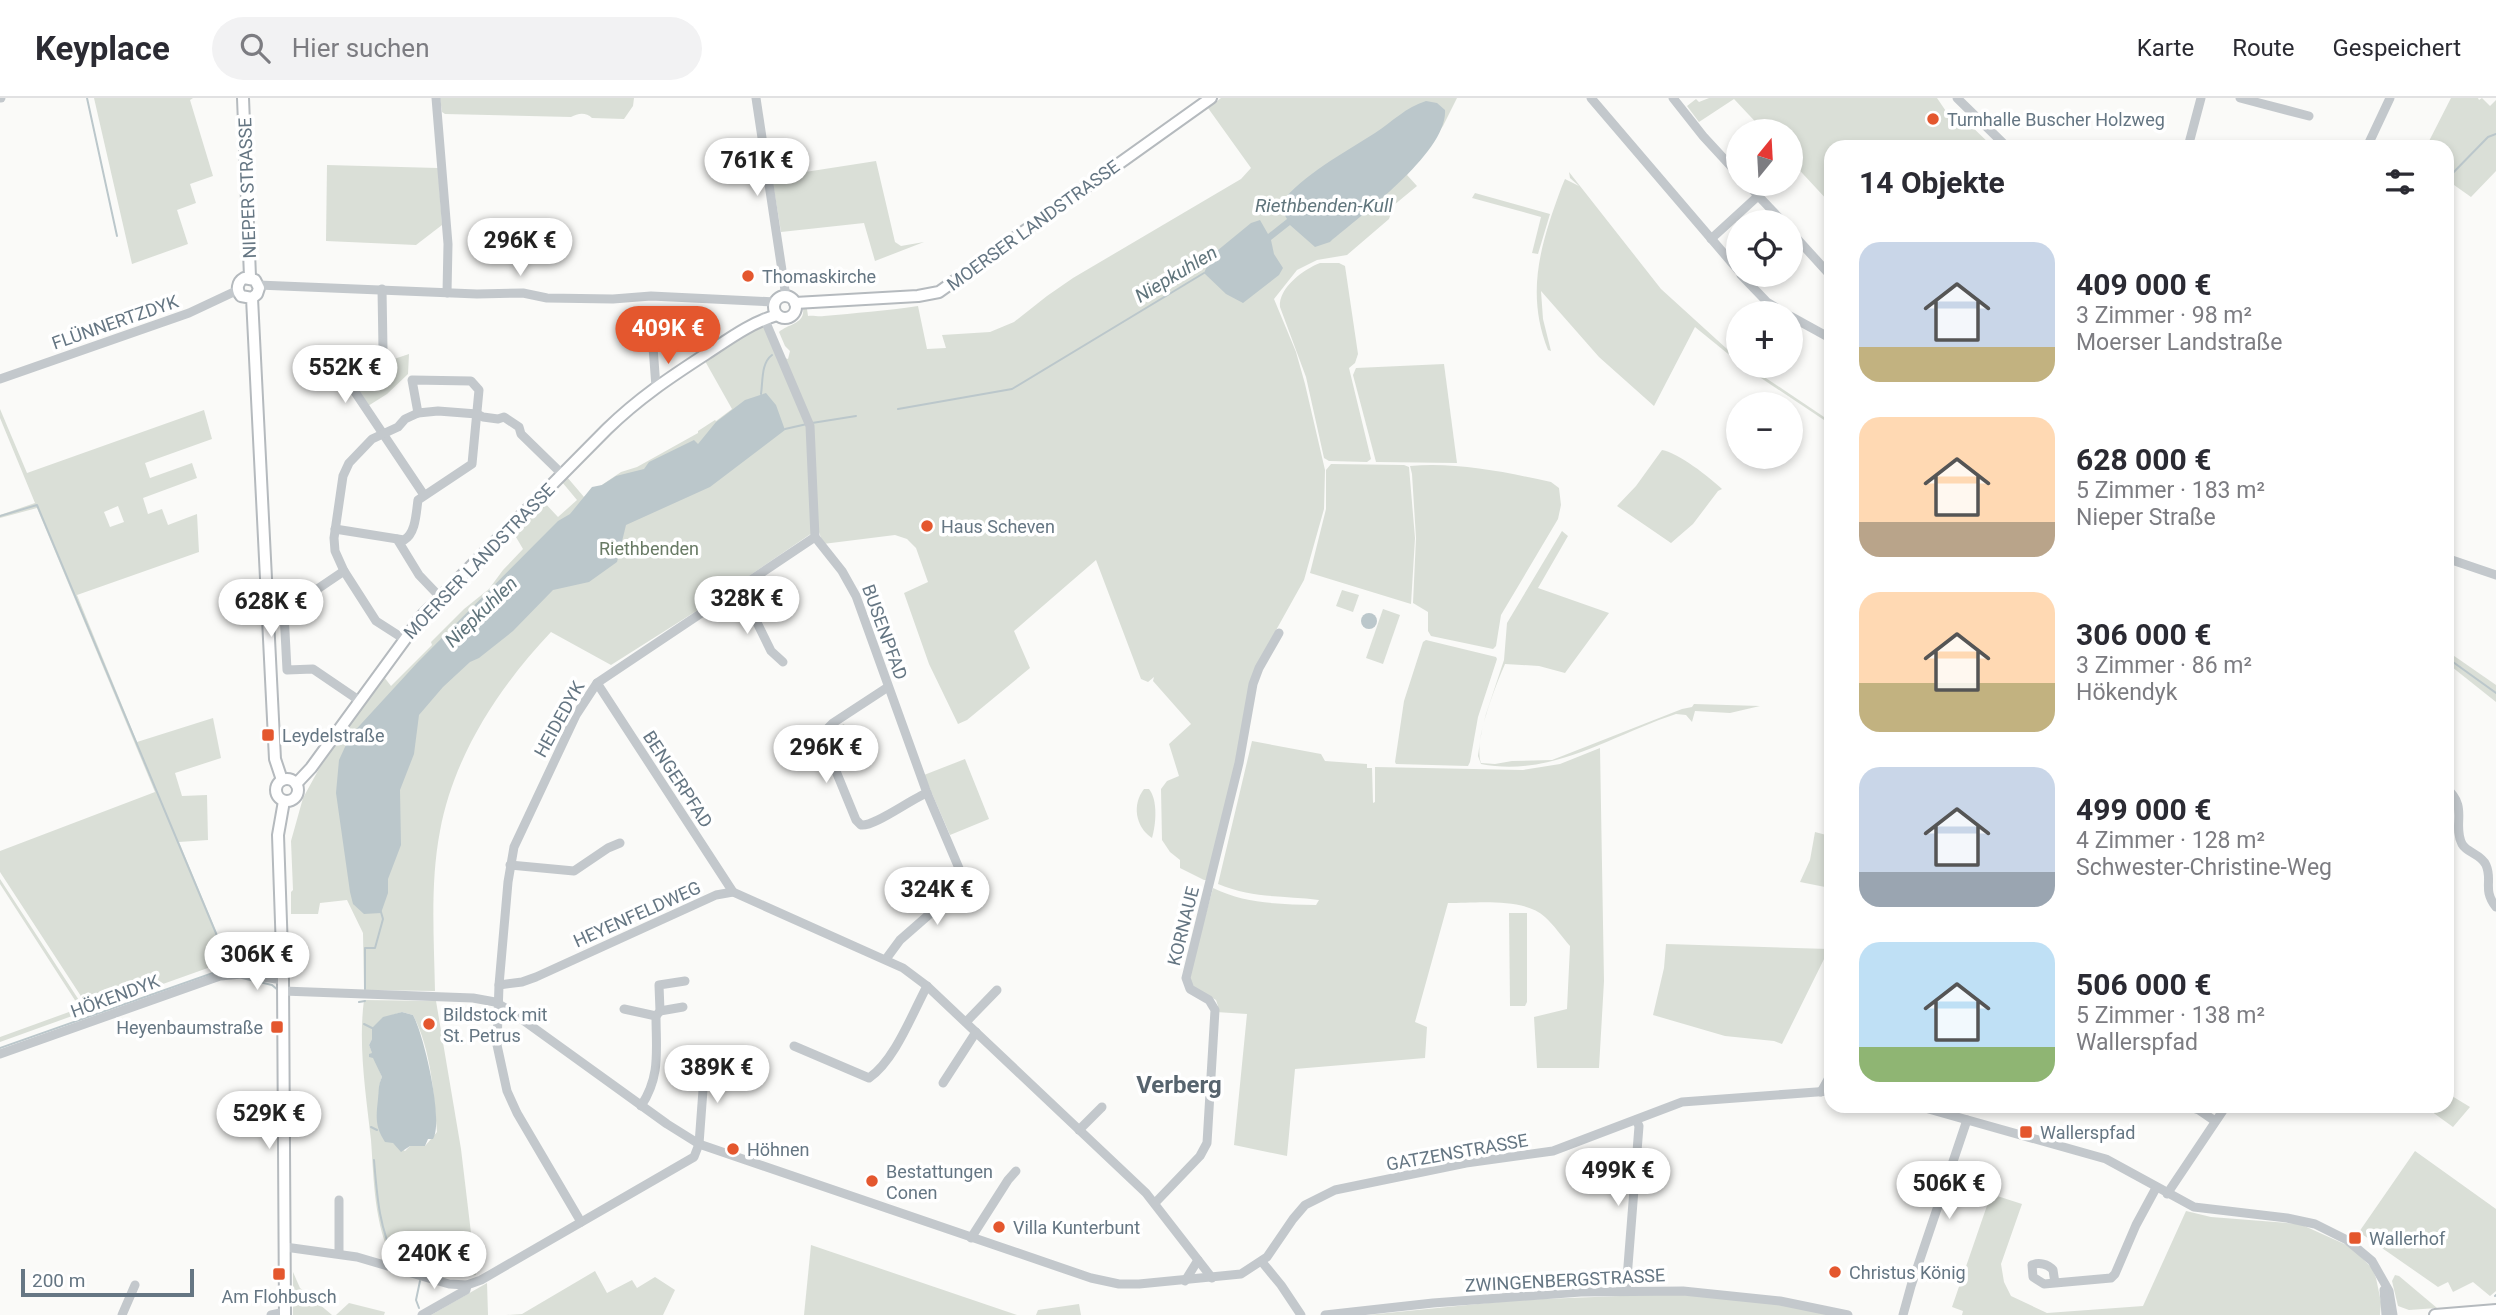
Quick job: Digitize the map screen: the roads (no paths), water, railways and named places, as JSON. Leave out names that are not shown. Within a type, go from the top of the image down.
[{"type":"main road","name":"NIEPER STRASSE","points":[[243,98],[257,294],[252,298],[274,754],[282,780]]},
{"type":"main road","name":"MOERSER LANDSTRASSE","points":[[785,301],[925,296],[939,292],[1211,98]]},
{"type":"main road","name":"NIEPER STRASSE","points":[[238,290],[241,279],[254,281]]},
{"type":"main road","points":[[238,290],[244,298],[252,298]]},
{"type":"main road","points":[[785,301],[795,309],[790,317],[777,315],[774,309],[785,301]]},
{"type":"main road","name":"MOERSER LANDSTRASSE","points":[[296,784],[311,768],[404,639],[440,597],[635,402],[741,330],[764,318],[777,315]]},
{"type":"main road","points":[[290,780],[296,784],[296,796],[293,800],[279,799],[276,792],[278,783],[290,780]]},
{"type":"main road","points":[[284,801],[278,835],[283,985],[285,1314]]},
{"type":"main road","points":[[2435,1315],[2496,1310]]},
{"type":"street","points":[[436,98],[447,231],[447,293]]},
{"type":"street","points":[[254,281],[477,295],[498,292],[528,293],[547,298],[651,296],[785,301],[757,98]]},
{"type":"street","points":[[1606,98],[1594,102],[1726,256]]},
{"type":"street","points":[[1673,98],[1726,161]]},
{"type":"street","points":[[1957,98],[2000,140]]},
{"type":"street","points":[[2190,140],[2201,98]]},
{"type":"street","points":[[2240,98],[2309,116]]},
{"type":"street","points":[[2370,140],[2390,98]]},
{"type":"street","points":[[1711,239],[1758,196],[1771,210]]},
{"type":"street","points":[[1803,245],[1824,268]]},
{"type":"street","points":[[1752,287],[1767,301]]},
{"type":"street","points":[[382,289],[383,349]]},
{"type":"street","name":"FLÜNNERTZDYK","points":[[0,379],[189,313],[238,290]]},
{"type":"street","points":[[764,318],[810,424],[815,537]]},
{"type":"street","points":[[1803,323],[1824,335]]},
{"type":"street","points":[[653,347],[656,387]]},
{"type":"street","points":[[309,373],[337,375],[349,383],[424,495]]},
{"type":"street","points":[[335,528],[404,540],[410,537],[418,500],[472,464],[479,390],[471,381],[414,379],[412,382],[418,413]]},
{"type":"street","points":[[404,639],[376,621],[344,571],[335,551],[335,528],[343,476],[354,457],[368,446],[372,439],[398,427],[405,419],[418,413],[438,411],[477,414],[498,419],[504,417],[519,427],[521,434],[562,474]]},
{"type":"street","name":"HEIDEDYK","points":[[581,1222],[506,1091],[498,1053],[499,985],[510,865],[522,826],[576,715],[597,683],[815,537]]},
{"type":"street","name":"BUSENPFAD","points":[[815,537],[853,590],[927,793],[961,873],[962,881],[956,891],[900,940],[886,960]]},
{"type":"street","points":[[397,540],[419,575],[440,597]]},
{"type":"street","points":[[2454,561],[2496,575]]},
{"type":"street","points":[[344,571],[313,592],[283,593],[287,670],[313,669],[360,701]]},
{"type":"street","points":[[740,587],[771,651],[783,662]]},
{"type":"street","name":"KORNAUE","points":[[1155,1203],[1207,1146],[1215,1010],[1212,1002],[1190,989],[1186,978],[1241,756],[1253,684],[1279,632]]},
{"type":"street","name":"BENGERPFAD","points":[[597,683],[733,892]]},
{"type":"street","points":[[888,687],[833,723],[824,732],[824,742],[856,820],[861,825],[872,824],[927,793]]},
{"type":"street","points":[[2454,794],[2459,805],[2461,842],[2465,848],[2482,858],[2486,865],[2487,890],[2496,907]]},
{"type":"street","points":[[510,865],[574,871],[620,843]]},
{"type":"street","points":[[733,892],[903,968],[927,986],[1155,1203],[1212,1279]]},
{"type":"street","name":"HEYENFELDWEG","points":[[499,985],[536,977],[716,895],[733,892]]},
{"type":"street","name":"HÖKENDYK","points":[[0,1054],[220,976],[242,974],[283,985]]},
{"type":"street","points":[[641,1106],[651,1091],[656,1073],[659,985],[685,981]]},
{"type":"street","points":[[283,985],[370,995],[473,998],[499,1004],[641,1106],[699,1144],[971,1238],[1111,1283],[1139,1284],[1212,1279]]},
{"type":"street","points":[[794,1046],[869,1078],[880,1071],[889,1058],[927,986]]},
{"type":"street","points":[[966,1022],[996,990]]},
{"type":"street","points":[[624,1009],[658,1013],[683,1007]]},
{"type":"street","points":[[498,1023],[508,1017],[518,1016]]},
{"type":"street","points":[[943,1083],[976,1032]]},
{"type":"street","points":[[285,1247],[339,1253],[449,1284],[467,1285],[481,1280],[689,1161],[699,1144],[705,1063]]},
{"type":"street","name":"GATZENSTRASSE","points":[[1212,1279],[1241,1274],[1262,1262],[1301,1210],[1311,1201],[1329,1192],[1466,1163],[1553,1151],[1686,1101],[1824,1092]]},
{"type":"street","points":[[1079,1130],[1102,1107]]},
{"type":"street","points":[[1942,1113],[2098,1156],[2189,1205],[2206,1210],[2287,1217],[2315,1224],[2342,1237],[2363,1252],[2376,1266],[2389,1291],[2393,1315]]},
{"type":"street","points":[[2203,1113],[2215,1121]]},
{"type":"street","points":[[2167,1194],[2221,1113]]},
{"type":"street","points":[[1626,1292],[1638,1129],[1636,1120]]},
{"type":"street","points":[[1903,1315],[1967,1120]]},
{"type":"street","points":[[971,1238],[1007,1180],[1016,1171]]},
{"type":"street","points":[[2055,1283],[2111,1278],[2156,1188]]},
{"type":"street","points":[[339,1200],[339,1253]]},
{"type":"street","points":[[1185,1281],[1198,1261]]},
{"type":"street","points":[[1262,1262],[1301,1315]]},
{"type":"street","points":[[2385,1284],[2386,1315]]},
{"type":"street","points":[[122,1315],[135,1285]]},
{"type":"street","points":[[422,1315],[466,1290],[467,1285]]},
{"type":"street","name":"ZWINGENBERGSTRASSE","points":[[1325,1315],[1433,1303],[1581,1292],[1691,1292],[1780,1301],[1848,1315]]},
{"type":"street","points":[[271,1315],[285,1314]]},
{"type":"water","name":"Riethbenden-Kull","points":[[1426,101],[1437,103],[1445,110],[1442,127],[1433,145],[1400,182],[1330,242],[1315,247],[1290,225],[1271,240],[1274,254],[1283,268],[1279,275],[1243,303],[1226,294],[1204,273],[1212,255],[1251,223],[1260,220],[1268,234],[1287,219],[1279,205],[1300,183],[1406,111]]},
{"type":"water","points":[[766,393],[776,405],[785,430],[710,487],[626,525],[617,562],[589,582],[553,590],[513,631],[470,662],[443,687],[419,715],[414,754],[400,790],[401,845],[388,879],[388,893],[381,913],[364,914],[353,904],[350,892],[336,793],[339,760],[350,736],[417,663],[558,521],[570,514],[592,487],[602,485],[616,476],[644,469],[649,462],[694,440],[698,444],[716,422],[745,400]]},
{"type":"water","points":[[1366,613],[1372,613],[1377,621],[1375,627],[1366,629],[1361,624],[1361,618]]},
{"type":"water","points":[[402,1012],[413,1015],[427,1058],[436,1129],[433,1139],[428,1139],[425,1146],[410,1146],[401,1152],[393,1143],[385,1142],[378,1127],[377,1105],[382,1077],[373,1058],[369,1057],[372,1053],[369,1045],[372,1028],[383,1017]]},
{"type":"waterway","points":[[87,98],[117,236]]},
{"type":"waterway","points":[[2454,172],[2488,137],[2496,134]]},
{"type":"waterway","name":"Niepkuhlen","points":[[898,409],[1012,389],[1204,273]]},
{"type":"waterway","points":[[761,394],[764,367],[772,355]]},
{"type":"waterway","name":"Niepkuhlen","points":[[812,423],[856,416]]},
{"type":"waterway","name":"Niepkuhlen","points":[[785,429],[807,424]]},
{"type":"waterway","points":[[0,516],[37,505],[228,962]]},
{"type":"waterway","points":[[2454,663],[2496,693]]},
{"type":"waterway","name":"Niepkuhlen","points":[[365,989],[365,948],[375,948],[383,919],[381,912]]},
{"type":"waterway","points":[[0,1048],[230,967]]},
{"type":"waterway","points":[[242,978],[272,985],[279,991]]},
{"type":"waterway","name":"Niepkuhlen","points":[[359,1002],[365,1001]]},
{"type":"waterway","name":"Niepkuhlen","points":[[364,1024],[372,1028]]},
{"type":"waterway","name":"Niepkuhlen","points":[[371,1127],[377,1130]]},
{"type":"waterway","name":"Niepkuhlen","points":[[374,1160],[385,1235],[395,1259],[420,1269]]},
{"type":"waterway","name":"Niepkuhlen","points":[[419,1308],[416,1300],[420,1281]]},
{"type":"place","name":"Turnhalle Buscher Holzweg","points":[[1933,119]]},
{"type":"place","name":"Thomaskirche","points":[[748,276]]},
{"type":"place","name":"Haus Scheven","points":[[927,526]]},
{"type":"place","name":"Leydelstraße","points":[[268,735]]},
{"type":"place","name":"Bildstock mit St. Petrus","points":[[429,1024]]},
{"type":"place","name":"Heyenbaumstraße","points":[[277,1027]]},
{"type":"place","name":"Wallerspfad","points":[[2026,1132]]},
{"type":"place","name":"Höhnen","points":[[733,1149]]},
{"type":"place","name":"Bestattungen Conen","points":[[872,1181]]},
{"type":"place","name":"Villa Kunterbunt","points":[[999,1227]]},
{"type":"place","name":"Wallerhof","points":[[2355,1238]]},
{"type":"place","name":"Christus König","points":[[1835,1272]]},
{"type":"place","name":"Am Flohbusch","points":[[279,1274]]},
{"type":"district","name":"Verberg","points":[[1179,1085]]},
{"type":"park label","name":"Riethbenden","points":[[649,548]]}]
